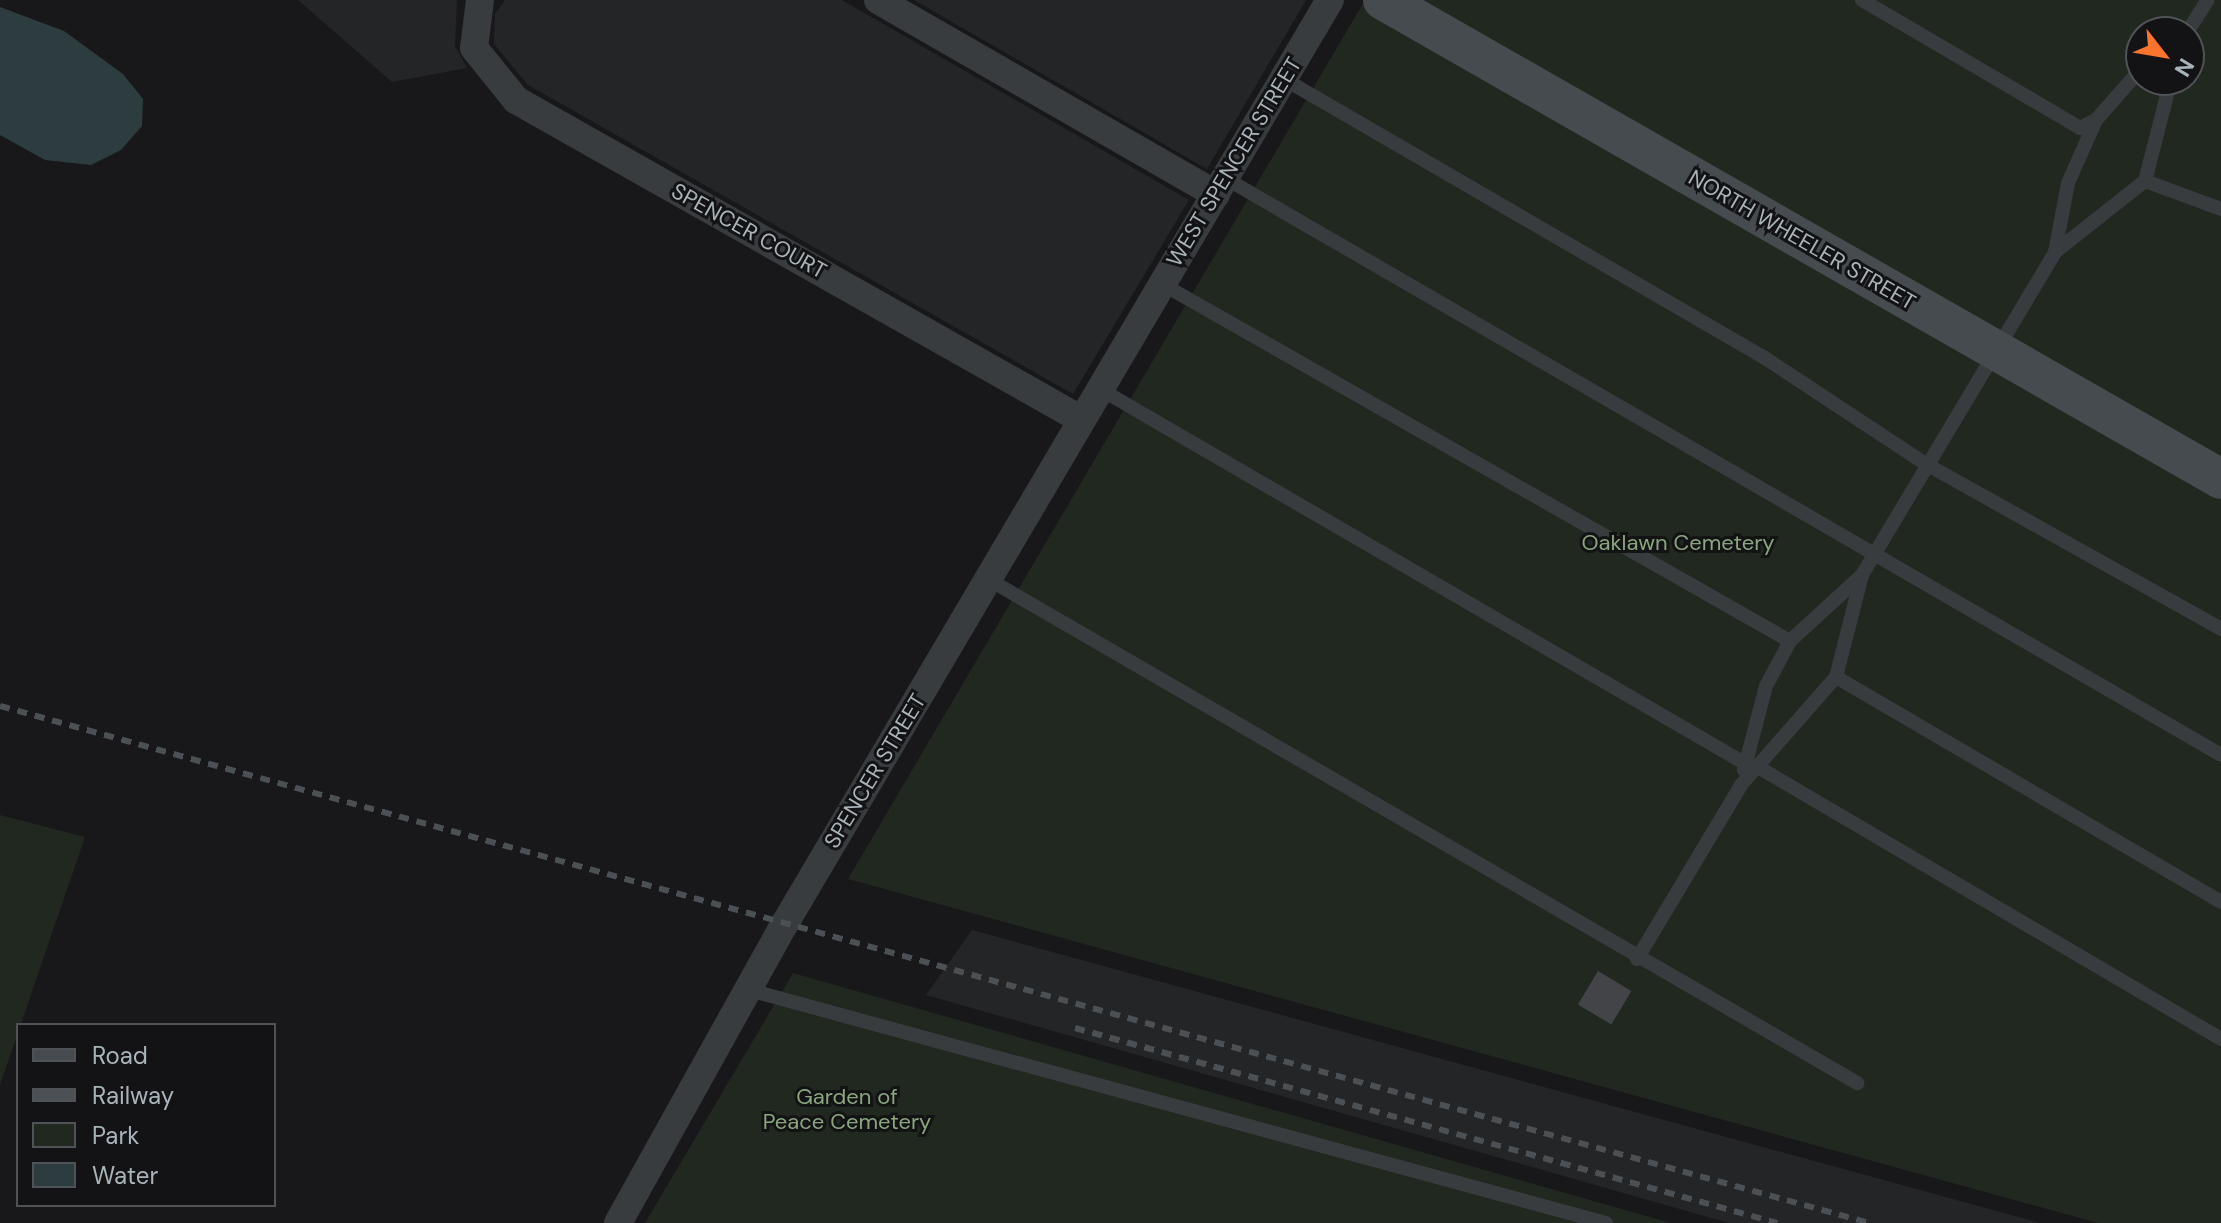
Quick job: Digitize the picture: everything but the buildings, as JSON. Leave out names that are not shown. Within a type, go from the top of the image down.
[{"type":"main road","name":"NORTH WHEELER STREET","points":[[1383,0],[2221,479]]},
{"type":"street","name":"SPENCER COURT","points":[[480,0],[474,48],[516,100],[1082,420]]},
{"type":"street","points":[[878,0],[1221,186]]},
{"type":"street","name":"WEST SPENCER STREET","points":[[1138,323],[1330,0]]},
{"type":"street","name":"SPENCER STREET","points":[[621,1222],[749,990],[1138,323]]},
{"type":"lane","points":[[1862,0],[2080,128],[2096,120]]},
{"type":"lane","points":[[1284,79],[1765,358],[1926,464],[2221,629]]},
{"type":"lane","points":[[2055,252],[2068,183],[2096,120],[2125,87]]},
{"type":"lane","points":[[1637,959],[1752,765],[1836,677],[1862,575],[1993,350],[2055,252],[2145,181],[2167,96]]},
{"type":"lane","points":[[2145,181],[2221,209]]},
{"type":"lane","points":[[1221,186],[1875,552],[2221,755]]},
{"type":"lane","points":[[1162,284],[1790,641]]},
{"type":"lane","points":[[1100,389],[2221,1039]]},
{"type":"lane","points":[[1752,765],[1766,686],[1790,641],[1862,575]]},
{"type":"lane","points":[[988,579],[1637,959],[1857,1083]]},
{"type":"lane","points":[[1836,677],[2221,902]]},
{"type":"lane","points":[[749,990],[1606,1223]]},
{"type":"shaded area","points":[[298,0],[457,0],[455,46],[467,68],[392,82]]},
{"type":"shaded area","points":[[505,0],[842,0],[1189,200],[1073,394],[528,85],[494,44],[495,14]]},
{"type":"shaded area","points":[[914,0],[1306,0],[1207,169]]},
{"type":"shaded area","points":[[972,930],[2040,1223],[1729,1223],[926,995]]},
{"type":"green space","name":"Oaklawn Cemetery","points":[[1365,0],[2221,0],[2221,1223],[2098,1223],[848,879]]},
{"type":"green space","points":[[0,815],[85,837],[21,1023],[16,1023],[16,1038],[0,1085]]},
{"type":"green space","name":"Garden of Peace Cemetery","points":[[793,973],[1671,1223],[645,1223]]},
{"type":"water","points":[[0,7],[64,31],[123,74],[143,99],[142,126],[121,150],[91,165],[45,160],[0,135]]},
{"type":"railway","points":[[0,706],[1869,1223]]},
{"type":"railway","points":[[1075,1028],[1777,1223]]}]
